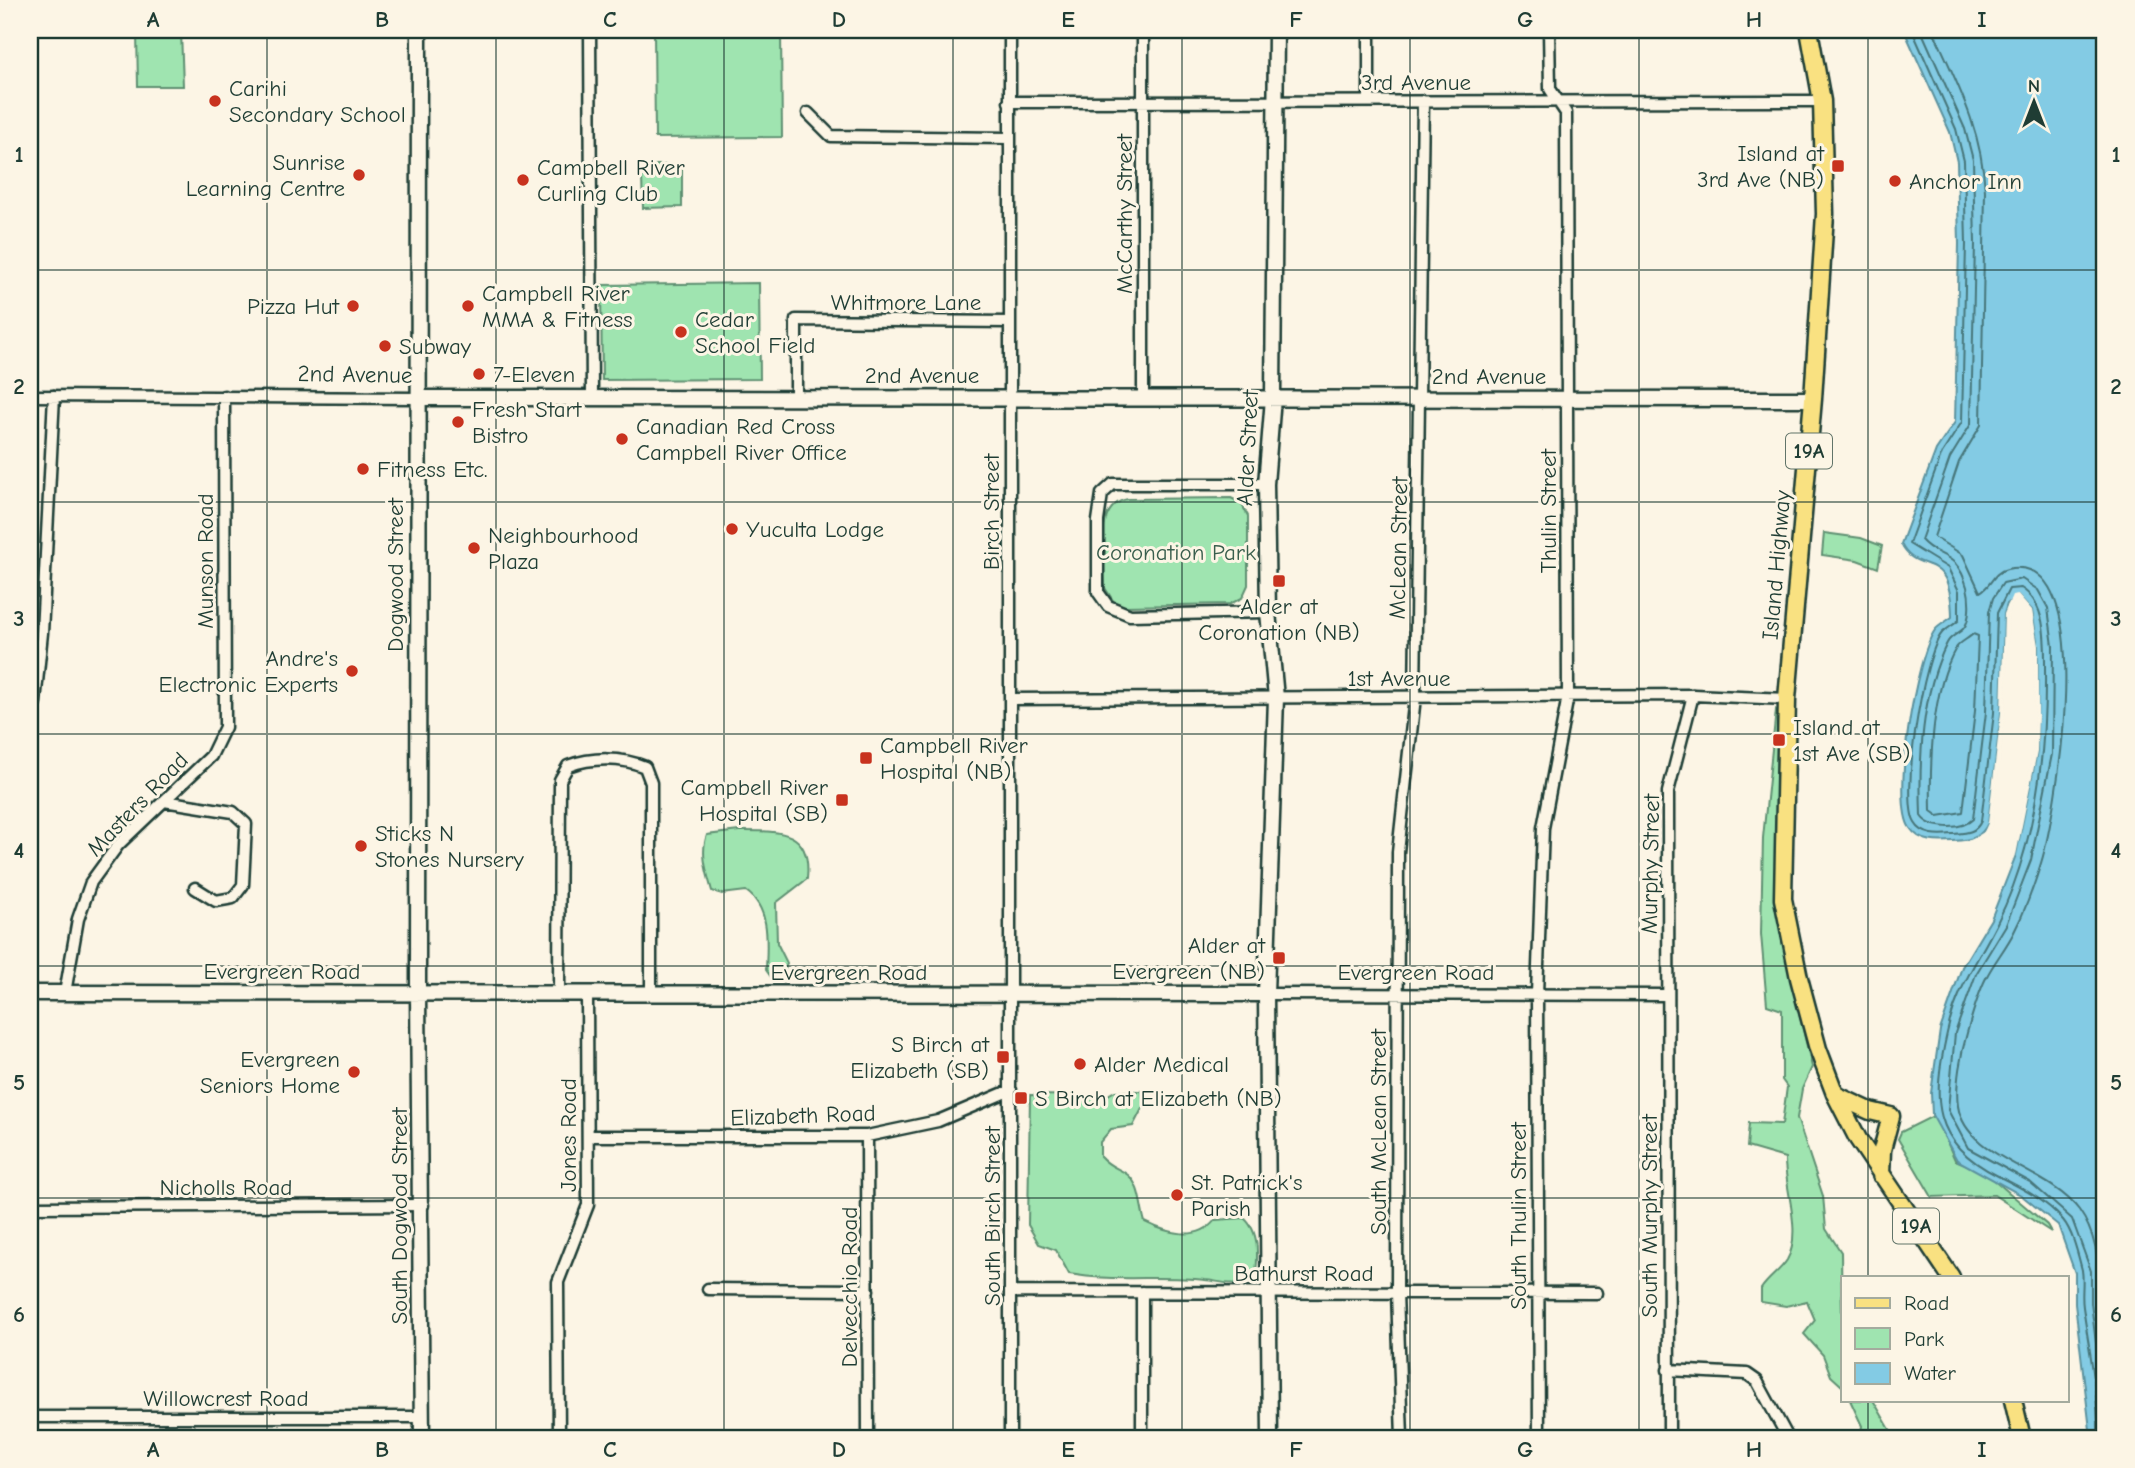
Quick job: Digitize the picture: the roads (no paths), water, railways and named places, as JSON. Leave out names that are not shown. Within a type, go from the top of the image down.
[{"type":"main road","name":"Island Highway","points":[[1809,30],[1822,101],[1825,214],[1814,399],[1787,699],[1783,899],[1799,978],[1818,1049],[1835,1094]]},
{"type":"main road","points":[[1835,1094],[1870,1111],[1891,1116],[1882,1150],[1881,1175]]},
{"type":"main road","name":"19A","points":[[1835,1094],[1881,1175],[1950,1276]]},
{"type":"main road","points":[[2013,1402],[2022,1438]]},
{"type":"street","name":"Dogwood Street","points":[[418,994],[419,30]]},
{"type":"street","points":[[590,30],[593,397]]},
{"type":"street","name":"Birch Street","points":[[1010,30],[1011,994]]},
{"type":"street","name":"McCarthy Street","points":[[1143,30],[1143,398]]},
{"type":"street","name":"Alder Street","points":[[1270,1438],[1266,994],[1276,698],[1268,612],[1266,484],[1273,398],[1276,30]]},
{"type":"street","points":[[1369,30],[1369,102]]},
{"type":"street","name":"Thulin Street","points":[[1537,994],[1542,828],[1567,696],[1566,113],[1550,89],[1549,30]]},
{"type":"street","name":"3rd Avenue","points":[[1009,102],[1822,101]]},
{"type":"street","name":"McLean Street","points":[[1396,994],[1398,852],[1415,697],[1423,102]]},
{"type":"street","points":[[808,113],[831,136],[1009,138]]},
{"type":"street","name":"Whitmore Lane","points":[[796,397],[796,320],[1009,322]]},
{"type":"street","name":"2nd Avenue","points":[[30,396],[1814,399]]},
{"type":"street","name":"Munson Road","points":[[224,396],[225,727]]},
{"type":"street","points":[[30,722],[35,702],[42,633],[54,397]]},
{"type":"street","points":[[1266,484],[1113,484],[1102,494],[1098,522],[1098,592],[1108,606],[1130,615],[1268,612]]},
{"type":"street","name":"1st Avenue","points":[[1010,699],[1693,695],[1787,699]]},
{"type":"street","name":"Murphy Street","points":[[1668,995],[1668,792],[1693,695]]},
{"type":"street","name":"Masters Road","points":[[65,993],[78,919],[91,882],[118,845],[211,756],[225,727]]},
{"type":"street","points":[[559,994],[560,780],[568,766],[582,761],[630,760],[645,767],[651,783],[651,994]]},
{"type":"street","points":[[164,800],[233,812],[246,824],[243,885],[233,898],[216,901],[195,888]]},
{"type":"street","name":"Evergreen Road","points":[[30,993],[1668,995]]},
{"type":"street","name":"South Dogwood Street","points":[[418,994],[423,1205],[422,1438]]},
{"type":"street","name":"Jones Road","points":[[559,1438],[558,1282],[588,1205],[587,994]]},
{"type":"street","name":"South Birch Street","points":[[1010,1438],[1011,994]]},
{"type":"street","name":"South McLean Street","points":[[1396,994],[1397,1292],[1402,1438]]},
{"type":"street","name":"South Thulin Street","points":[[1537,994],[1539,1438]]},
{"type":"street","name":"South Murphy Street","points":[[1668,995],[1669,1438]]},
{"type":"street","name":"Elizabeth Road","points":[[588,1136],[867,1136],[939,1121],[1011,1090]]},
{"type":"street","name":"Delvecchio Road","points":[[867,1136],[868,1438]]},
{"type":"street","name":"Nicholls Road","points":[[30,1207],[423,1205]]},
{"type":"street","points":[[708,1289],[868,1290]]},
{"type":"street","name":"Bathurst Road","points":[[1012,1292],[1597,1293]]},
{"type":"street","points":[[1142,1292],[1142,1438]]},
{"type":"street","points":[[1668,1370],[1747,1374],[1757,1381],[1788,1438]]},
{"type":"street","name":"Willowcrest Road","points":[[30,1417],[422,1417]]},
{"type":"water","points":[[1904,30],[2105,30],[2105,1438],[2091,1438],[2075,1304],[2075,1273],[2058,1225],[2021,1195],[1957,1160],[1932,1115],[1931,1093],[1940,1030],[1962,967],[1991,919],[2016,855],[2037,752],[2038,646],[2032,610],[2018,595],[2007,604],[2004,614],[2001,713],[1988,823],[1982,832],[1970,839],[1935,841],[1914,833],[1905,813],[1903,790],[1908,729],[1920,668],[1928,645],[1935,630],[1952,617],[1950,595],[1940,571],[1916,560],[1901,544],[1936,450],[1955,422],[1959,244],[1957,162],[1950,132]]},
{"type":"place","name":"Carihi Secondary School","points":[[215,101]]},
{"type":"place","name":"Island at 3rd Ave (NB)","points":[[1838,166]]},
{"type":"place","name":"Sunrise Learning Centre","points":[[359,175]]},
{"type":"place","name":"Campbell River Curling Club","points":[[523,180]]},
{"type":"place","name":"Anchor Inn","points":[[1895,181]]},
{"type":"place","name":"Pizza Hut","points":[[353,306]]},
{"type":"place","name":"Campbell River MMA & Fitness","points":[[468,306]]},
{"type":"place","name":"Cedar School Field","points":[[681,332]]},
{"type":"place","name":"Subway","points":[[385,346]]},
{"type":"place","name":"7-Eleven","points":[[479,374]]},
{"type":"place","name":"Fresh Start Bistro","points":[[458,422]]},
{"type":"place","name":"Canadian Red Cross Campbell River Office","points":[[622,439]]},
{"type":"place","name":"Fitness Etc.","points":[[363,469]]},
{"type":"place","name":"Yuculta Lodge","points":[[732,529]]},
{"type":"place","name":"Neighbourhood Plaza","points":[[474,548]]},
{"type":"place","name":"Alder at Coronation (NB)","points":[[1279,581]]},
{"type":"place","name":"Andre's Electronic Experts","points":[[352,671]]},
{"type":"place","name":"Island at 1st Ave (SB)","points":[[1779,740]]},
{"type":"place","name":"Campbell River Hospital (NB)","points":[[866,758]]},
{"type":"place","name":"Campbell River Hospital (SB)","points":[[842,800]]},
{"type":"place","name":"Sticks N Stones Nursery","points":[[361,846]]},
{"type":"place","name":"Alder at Evergreen (NB)","points":[[1279,958]]},
{"type":"place","name":"S Birch at Elizabeth (SB)","points":[[1003,1057]]},
{"type":"place","name":"Alder Medical","points":[[1080,1064]]},
{"type":"place","name":"Evergreen Seniors Home","points":[[354,1072]]},
{"type":"place","name":"S Birch at Elizabeth (NB)","points":[[1021,1098]]},
{"type":"place","name":"St. Patrick's Parish","points":[[1177,1195]]},
{"type":"park label","name":"Coronation Park","points":[[1176,552]]}]
